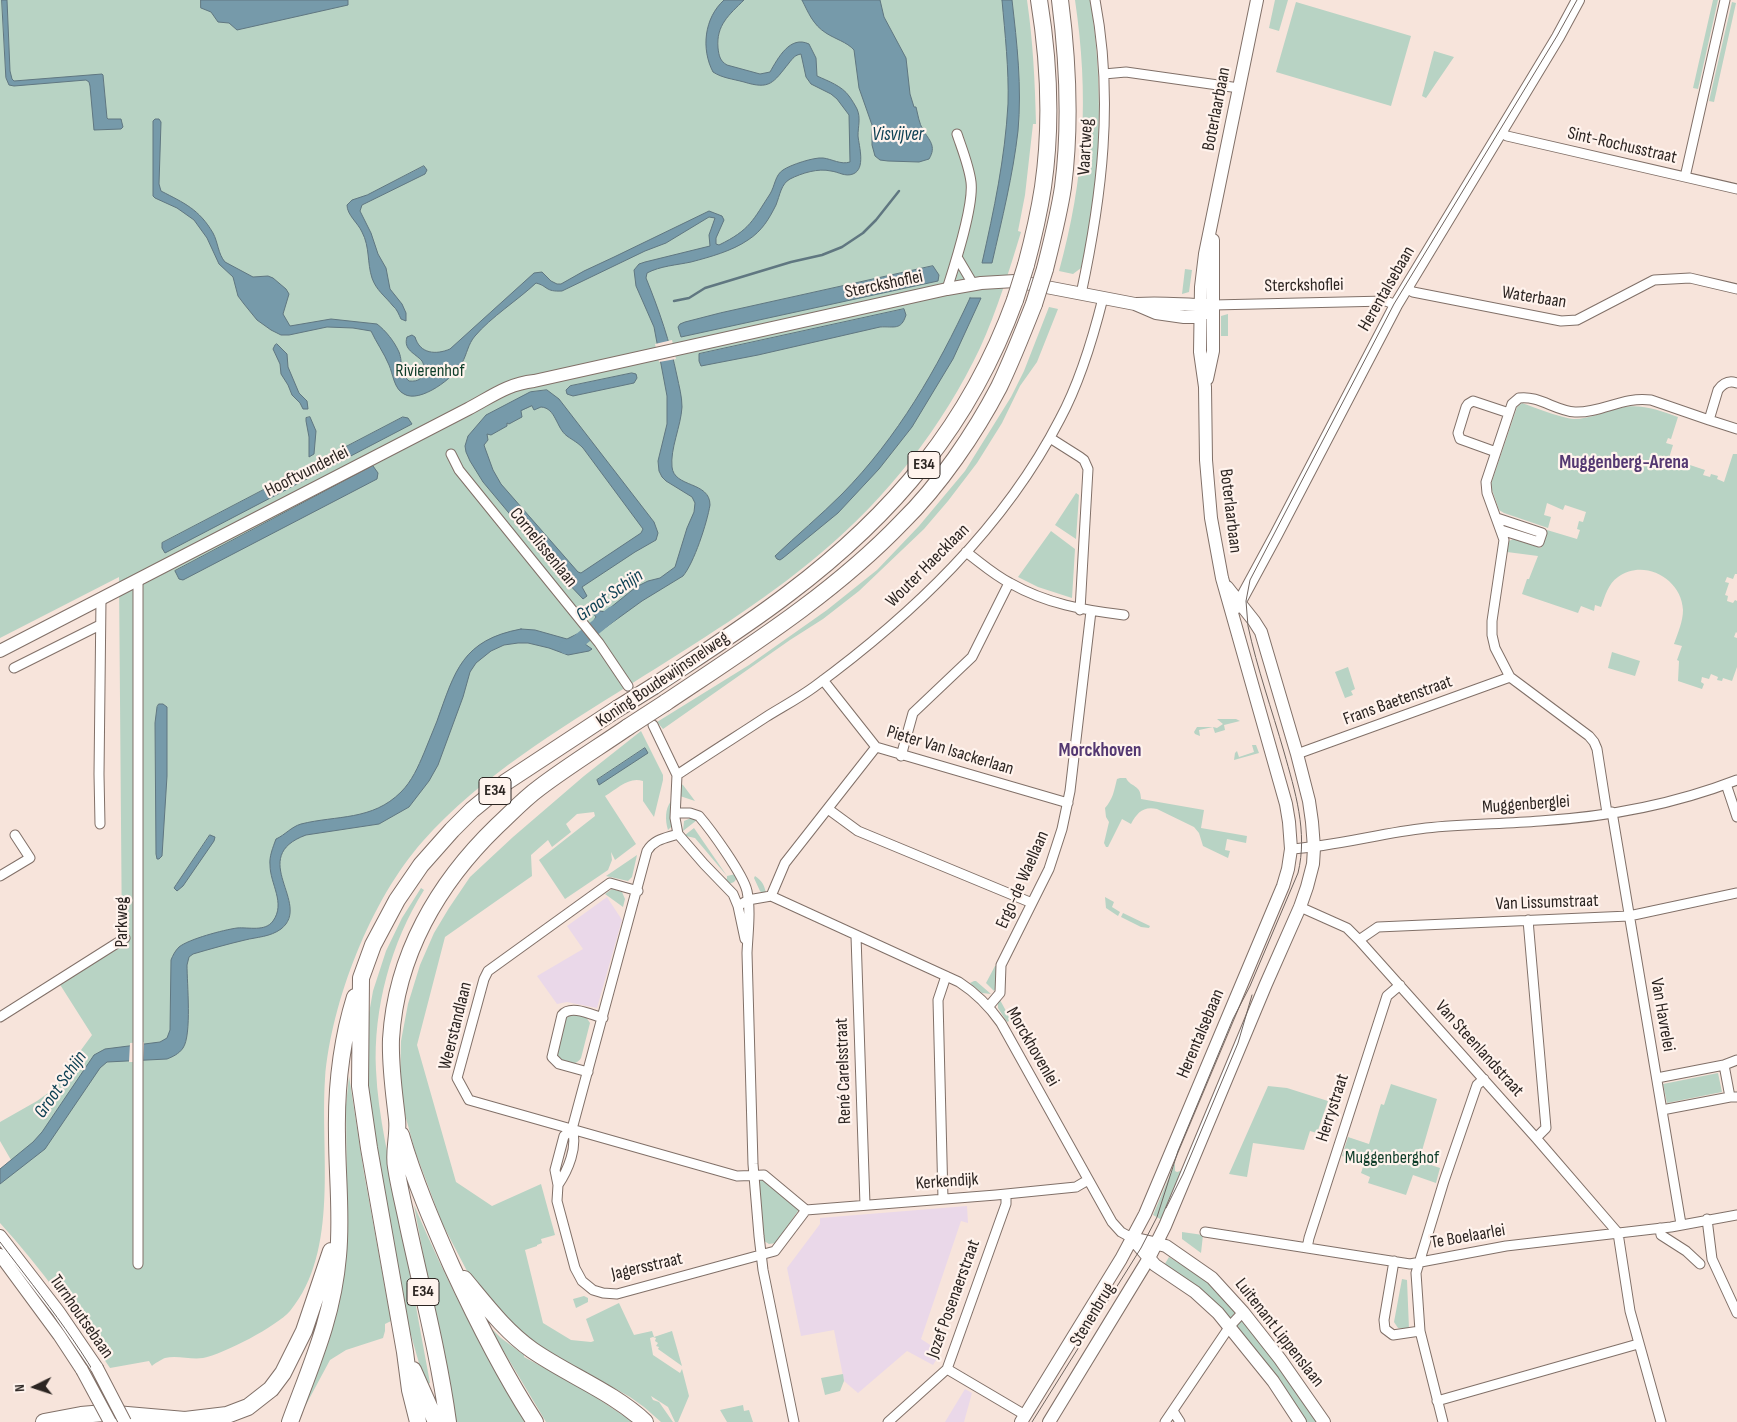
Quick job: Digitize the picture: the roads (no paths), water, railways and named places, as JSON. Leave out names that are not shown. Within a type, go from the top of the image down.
[{"type":"highway","name":"Koning Boudewijnsnelweg","points":[[405,1352],[360,1086],[361,978],[373,944],[397,900],[421,865],[452,830],[484,800],[506,782],[654,686],[787,596],[836,556],[890,505],[937,448],[974,390],[998,345],[1026,265],[1036,223],[1047,149],[1048,101],[1044,32],[1039,0]]},
{"type":"highway","name":"Koning Boudewijnsnelweg","points":[[448,1422],[430,1326],[395,1165],[397,1120],[393,1094],[391,1055],[394,1011],[407,960],[428,912],[446,883],[519,804],[539,788],[798,611],[847,573],[903,522],[930,490],[978,423],[1014,356],[1034,304],[1056,225],[1067,150],[1067,70],[1060,0]]},
{"type":"highway","points":[[292,1415],[320,1344],[333,1294],[338,1256],[337,1134],[341,1054],[347,1022],[361,978]]},
{"type":"highway","points":[[397,1120],[408,1160],[449,1261],[490,1346],[536,1422]]},
{"type":"highway","points":[[44,1422],[81,1415],[104,1414],[185,1420],[227,1416],[248,1407],[256,1401],[271,1389],[283,1373],[304,1331],[333,1244],[339,1200]]},
{"type":"highway","points":[[449,1261],[493,1314],[522,1343],[540,1356],[598,1389],[645,1422]]},
{"type":"highway","name":"E34","points":[[405,1352],[410,1390],[418,1422]]},
{"type":"highway","name":"E34","points":[[405,1352],[436,1422]]},
{"type":"main road","name":"Boterlaarbaan","points":[[1234,622],[1213,534],[1208,489],[1205,387],[1200,352],[1214,255],[1212,225],[1257,0]]},
{"type":"main road","name":"Herentalsebaan","points":[[1134,1234],[1150,1202],[1283,886],[1292,850],[1282,787],[1234,622],[1239,602],[1276,536],[1396,305],[1558,37],[1578,0]]},
{"type":"main road","name":"Sterckshoflei","points":[[642,356],[973,284],[1015,281],[1135,304],[1156,313],[1184,317],[1205,309]]},
{"type":"main road","name":"Hooftvunderlei","points":[[0,651],[468,409],[493,394],[522,382],[534,381],[642,356]]},
{"type":"main road","name":"Boterlaarbaan","points":[[1222,578],[1239,602]]},
{"type":"main road","points":[[1239,602],[1261,632],[1309,801],[1314,848],[1310,877],[1300,906]]},
{"type":"main road","name":"Stenenbrug","points":[[1048,1422],[1149,1258],[1165,1226],[1300,906]]},
{"type":"main road","name":"Stenenbrug","points":[[1022,1419],[1134,1234]]},
{"type":"main road","name":"Luitenant Lippenslaan","points":[[1134,1234],[1156,1244],[1166,1246],[1212,1278],[1243,1312],[1280,1359],[1324,1422]]},
{"type":"main road","name":"Luitenant Lippenslaan","points":[[1134,1234],[1155,1265],[1206,1301],[1230,1326],[1273,1382],[1300,1422]]},
{"type":"main road","name":"Turnhoutsebaan","points":[[0,1236],[58,1311],[97,1368],[125,1422]]},
{"type":"main road","name":"Turnhoutsebaan","points":[[0,1255],[59,1335],[82,1370],[110,1422]]},
{"type":"street","name":"Vaartweg","points":[[1081,294],[1096,220],[1102,169],[1104,127],[1104,74],[1095,0]]},
{"type":"street","points":[[1685,177],[1725,0]]},
{"type":"street","points":[[1104,74],[1126,72],[1239,88]]},
{"type":"street","name":"Sint-Rochusstraat","points":[[1500,132],[1507,136],[1737,189]]},
{"type":"street","points":[[947,289],[957,256],[971,190],[969,175],[957,134]]},
{"type":"street","points":[[957,256],[973,284]]},
{"type":"street","name":"Waterbaan","points":[[1406,288],[1413,292],[1561,322],[1576,320],[1654,280],[1690,278],[1737,289]]},
{"type":"street","name":"Wouter Haecklaan","points":[[677,775],[823,680],[915,606],[985,531],[1011,497],[1061,418],[1076,384],[1103,298]]},
{"type":"street","name":"Sterckshoflei","points":[[1205,309],[1386,301],[1396,305]]},
{"type":"street","points":[[1708,420],[1721,386],[1729,382],[1737,383]]},
{"type":"street","points":[[1510,678],[1496,652],[1492,635],[1492,621],[1504,540],[1486,488],[1488,475],[1515,400],[1523,398],[1576,412],[1590,411],[1628,400],[1651,400],[1737,429]]},
{"type":"street","points":[[1496,452],[1460,439],[1458,433],[1466,407],[1474,401],[1509,413]]},
{"type":"street","points":[[1050,438],[1084,460],[1088,469],[1080,610]]},
{"type":"street","name":"Cornelissenlaan","points":[[451,454],[459,470],[599,643],[628,686]]},
{"type":"street","points":[[1497,518],[1542,533],[1539,542],[1501,530]]},
{"type":"street","points":[[966,552],[1009,583],[1035,596],[1080,610],[1124,615]]},
{"type":"street","name":"Parkweg","points":[[138,580],[138,1264]]},
{"type":"street","points":[[901,756],[914,713],[972,658],[1009,583]]},
{"type":"street","points":[[100,824],[101,599]]},
{"type":"street","name":"Ergo-de Waellaan","points":[[988,1006],[1000,993],[1002,965],[1049,869],[1058,844],[1068,803],[1091,611]]},
{"type":"street","points":[[14,668],[100,625]]},
{"type":"street","name":"Frans Baetenstraat","points":[[1297,754],[1510,678]]},
{"type":"street","name":"Van Havrelei","points":[[1510,678],[1589,736],[1597,749],[1629,916],[1681,1224]]},
{"type":"street","name":"Pieter Van Isackerlaan","points":[[823,680],[876,747],[901,756],[1068,803]]},
{"type":"street","points":[[653,725],[677,775],[676,813],[678,834],[704,864],[730,889],[738,906],[747,953]]},
{"type":"street","points":[[738,906],[748,900],[771,896],[785,863],[876,747]]},
{"type":"street","name":"Muggenberglei","points":[[1314,848],[1414,829],[1564,819],[1609,812],[1681,798],[1737,780]]},
{"type":"street","points":[[1726,784],[1737,817]]},
{"type":"street","points":[[828,809],[858,831],[1032,903]]},
{"type":"street","points":[[676,813],[694,813],[702,819],[743,879],[748,900],[747,953],[754,1176],[760,1255],[794,1422]]},
{"type":"street","points":[[0,876],[30,858],[15,834]]},
{"type":"street","name":"Jagersstraat","points":[[678,834],[658,840],[650,846],[646,856],[572,1129],[564,1136],[555,1170],[558,1185],[557,1201],[575,1268],[582,1281],[593,1290],[617,1294],[775,1251],[806,1210]]},
{"type":"street","points":[[1292,850],[1314,848]]},
{"type":"street","name":"Weerstandlaan","points":[[572,1129],[469,1100],[457,1078],[464,1051],[484,979],[488,971],[610,883],[638,891]]},
{"type":"street","name":"Van Lissumstraat","points":[[1359,940],[1378,927],[1629,916],[1737,893]]},
{"type":"street","name":"Morckhovenlei","points":[[771,896],[946,976],[968,988],[988,1006],[1001,1023],[1112,1222],[1121,1232],[1134,1234]]},
{"type":"street","name":"Van Steenlandstraat","points":[[1300,906],[1347,928],[1359,940],[1484,1079],[1618,1233]]},
{"type":"street","points":[[1528,920],[1546,1128],[1536,1138]]},
{"type":"street","name":"René Carelsstraat","points":[[856,936],[865,1205]]},
{"type":"street","points":[[0,1017],[125,938]]},
{"type":"street","points":[[943,1199],[938,1000],[946,976]]},
{"type":"street","name":"Herrystraat","points":[[1307,1248],[1308,1238],[1387,996],[1400,985]]},
{"type":"street","points":[[588,1072],[559,1064],[552,1057],[562,1015],[566,1011],[573,1010],[603,1018]]},
{"type":"street","points":[[1657,1078],[1724,1065],[1737,1060]]},
{"type":"street","points":[[1662,1110],[1734,1097],[1724,1065]]},
{"type":"street","points":[[1443,1422],[1420,1331],[1416,1273],[1477,1085],[1484,1079]]},
{"type":"street","points":[[572,1129],[737,1176],[764,1175],[806,1210]]},
{"type":"street","name":"Kerkendijk","points":[[806,1210],[1076,1187],[1088,1180]]},
{"type":"street","name":"Jozef Posenaerstraat","points":[[888,1422],[947,1369],[1006,1204],[1006,1194]]},
{"type":"street","name":"Te Boelaarlei","points":[[1205,1232],[1410,1264],[1506,1246],[1660,1228],[1737,1215]]},
{"type":"street","points":[[1707,1219],[1712,1259],[1737,1313]]},
{"type":"street","points":[[1660,1228],[1661,1235],[1686,1251],[1700,1264]]},
{"type":"street","points":[[1618,1233],[1626,1290],[1638,1344],[1661,1422]]},
{"type":"street","points":[[1394,1261],[1384,1320],[1385,1328],[1393,1334],[1420,1331]]},
{"type":"street","points":[[1165,1422],[1230,1326],[1243,1312]]},
{"type":"street","points":[[1437,1401],[1638,1344]]},
{"type":"street","points":[[947,1369],[1022,1419]]},
{"type":"street","points":[[1172,1411],[1180,1422]]},
{"type":"water","points":[[2,0],[7,0],[12,79],[14,81],[102,74],[107,118],[121,119],[123,127],[121,129],[94,130],[90,86],[86,80],[9,85],[6,78]]},
{"type":"water","points":[[201,0],[348,0],[348,5],[237,30],[229,23],[218,22],[211,12],[201,8]]},
{"type":"water","name":"Groot Schijn","points":[[724,0],[744,0],[721,27],[718,48],[719,56],[723,62],[727,65],[760,74],[770,72],[785,49],[790,45],[802,42],[809,44],[816,58],[817,76],[843,89],[857,109],[861,162],[857,171],[850,175],[821,170],[805,173],[787,181],[765,224],[757,233],[742,244],[713,256],[663,267],[647,273],[646,278],[660,314],[682,399],[672,467],[674,474],[679,478],[704,492],[708,497],[710,505],[700,542],[683,576],[642,601],[602,630],[594,620],[596,617],[589,608],[595,604],[600,611],[605,612],[636,587],[660,578],[675,567],[694,512],[695,503],[692,497],[666,481],[659,471],[658,461],[667,424],[667,396],[654,327],[636,286],[634,270],[639,264],[645,262],[710,246],[709,235],[715,218],[709,217],[666,243],[645,251],[562,291],[549,290],[536,283],[475,336],[462,363],[445,382],[428,392],[411,396],[404,394],[398,389],[387,361],[371,331],[327,327],[281,335],[257,320],[238,296],[233,277],[219,264],[207,238],[194,220],[177,208],[153,196],[153,121],[159,119],[161,122],[159,184],[161,191],[184,203],[202,218],[213,233],[225,262],[253,277],[268,276],[273,278],[286,289],[289,294],[283,314],[290,326],[331,319],[377,324],[384,330],[397,348],[405,377],[409,381],[415,381],[422,377],[426,369],[422,361],[408,348],[407,337],[412,335],[415,337],[417,343],[429,352],[450,349],[534,273],[542,272],[551,281],[561,284],[709,211],[722,216],[724,220],[716,238],[716,244],[719,245],[738,234],[750,224],[770,194],[780,172],[783,170],[802,162],[819,158],[843,163],[850,162],[849,115],[831,94],[811,84],[806,77],[801,54],[793,58],[775,80],[765,85],[724,77],[713,72],[707,54],[706,34],[712,16]]},
{"type":"water","name":"Visvijver","points":[[802,0],[880,0],[884,17],[906,58],[910,94],[922,127],[932,147],[929,159],[919,162],[888,161],[880,160],[875,156],[872,145],[872,125],[859,88],[854,50],[818,26],[811,18]]},
{"type":"water","points":[[1002,0],[1012,0],[1019,82],[1018,131],[1010,180],[992,263],[982,263],[991,223],[1007,124],[1008,78]]},
{"type":"water","points":[[424,166],[427,170],[425,174],[362,205],[360,211],[386,268],[390,289],[402,304],[406,313],[406,321],[401,319],[396,309],[374,282],[370,272],[365,238],[347,209],[347,205],[352,200],[367,195]]},
{"type":"water","points":[[933,266],[939,275],[938,281],[681,337],[678,327],[685,322],[720,313]]},
{"type":"water","points":[[970,298],[981,298],[953,359],[912,427],[879,469],[838,513],[783,558],[777,559],[775,556],[842,494],[881,449],[930,376]]},
{"type":"water","points":[[904,309],[906,315],[904,320],[896,327],[880,327],[701,366],[699,361],[699,354]]},
{"type":"water","points":[[277,344],[287,354],[288,367],[299,393],[307,401],[308,409],[303,409],[292,395],[281,374],[280,364],[273,349]]},
{"type":"water","points":[[632,373],[636,374],[637,378],[634,383],[573,396],[567,394],[566,390],[570,386]]},
{"type":"water","points":[[547,390],[559,399],[654,522],[658,533],[656,540],[582,587],[587,596],[583,599],[483,482],[466,452],[465,446],[468,436],[486,415],[530,392]],"holes":[[[532,406],[534,410],[541,407],[550,411],[563,432],[583,448],[643,529],[641,533],[581,573],[578,572],[501,484],[493,470],[484,445],[488,440],[487,434],[491,435],[507,426],[507,423],[509,424],[522,417],[521,411]]]},
{"type":"water","points":[[310,417],[316,431],[314,454],[309,457],[309,437],[306,418]]},
{"type":"water","points":[[403,417],[408,418],[412,424],[165,553],[162,548],[162,543]]},
{"type":"water","points":[[373,466],[378,473],[377,479],[183,580],[179,579],[175,571]]},
{"type":"water","name":"Groot Schijn","points":[[521,629],[535,630],[567,639],[577,634],[592,649],[568,655],[549,648],[528,643],[518,643],[504,645],[491,651],[476,663],[470,672],[463,697],[438,765],[429,781],[409,807],[379,824],[306,835],[289,844],[281,855],[280,868],[290,907],[289,919],[281,929],[268,935],[212,948],[189,957],[187,965],[187,1032],[183,1048],[167,1059],[107,1062],[100,1068],[45,1149],[0,1184],[0,1169],[33,1142],[42,1132],[94,1055],[105,1049],[160,1042],[167,1038],[170,1030],[171,960],[179,947],[190,941],[215,933],[237,928],[266,927],[273,921],[277,914],[278,900],[270,862],[276,839],[301,824],[354,816],[378,808],[401,792],[417,769],[449,687],[464,660],[473,650],[486,641],[501,634]]},
{"type":"water","points":[[159,704],[167,707],[167,776],[162,856],[157,859],[155,723]]},
{"type":"water","points":[[645,748],[648,753],[599,785],[597,780]]},
{"type":"water","points":[[210,835],[215,837],[214,841],[183,886],[177,891],[174,888]]},
{"type":"waterway","points":[[674,301],[689,298],[705,288],[791,262],[822,255],[842,247],[863,233],[899,191]]},
{"type":"waterway","name":"Groot Schijn","points":[[566,647],[574,645],[613,613]]},
{"type":"tunnel","points":[[628,686],[648,717]]},
{"type":"tram line","points":[[1032,1422],[1141,1248],[1157,1217],[1178,1151],[1233,1019],[1250,986],[1298,873],[1302,842],[1299,812],[1248,626],[1246,601],[1250,580],[1394,304],[1577,0]]},
{"type":"tram line","points":[[1166,1208],[1183,1174],[1238,1043],[1252,995]]},
{"type":"tram line","points":[[0,1242],[81,1351],[120,1422]]},
{"type":"district","name":"Muggenberg-Arena","points":[[1624,463]]},
{"type":"district","name":"Morckhoven","points":[[1100,751]]},
{"type":"park label","name":"Rivierenhof","points":[[430,371]]},
{"type":"park label","name":"Muggenberghof","points":[[1392,1158]]}]
